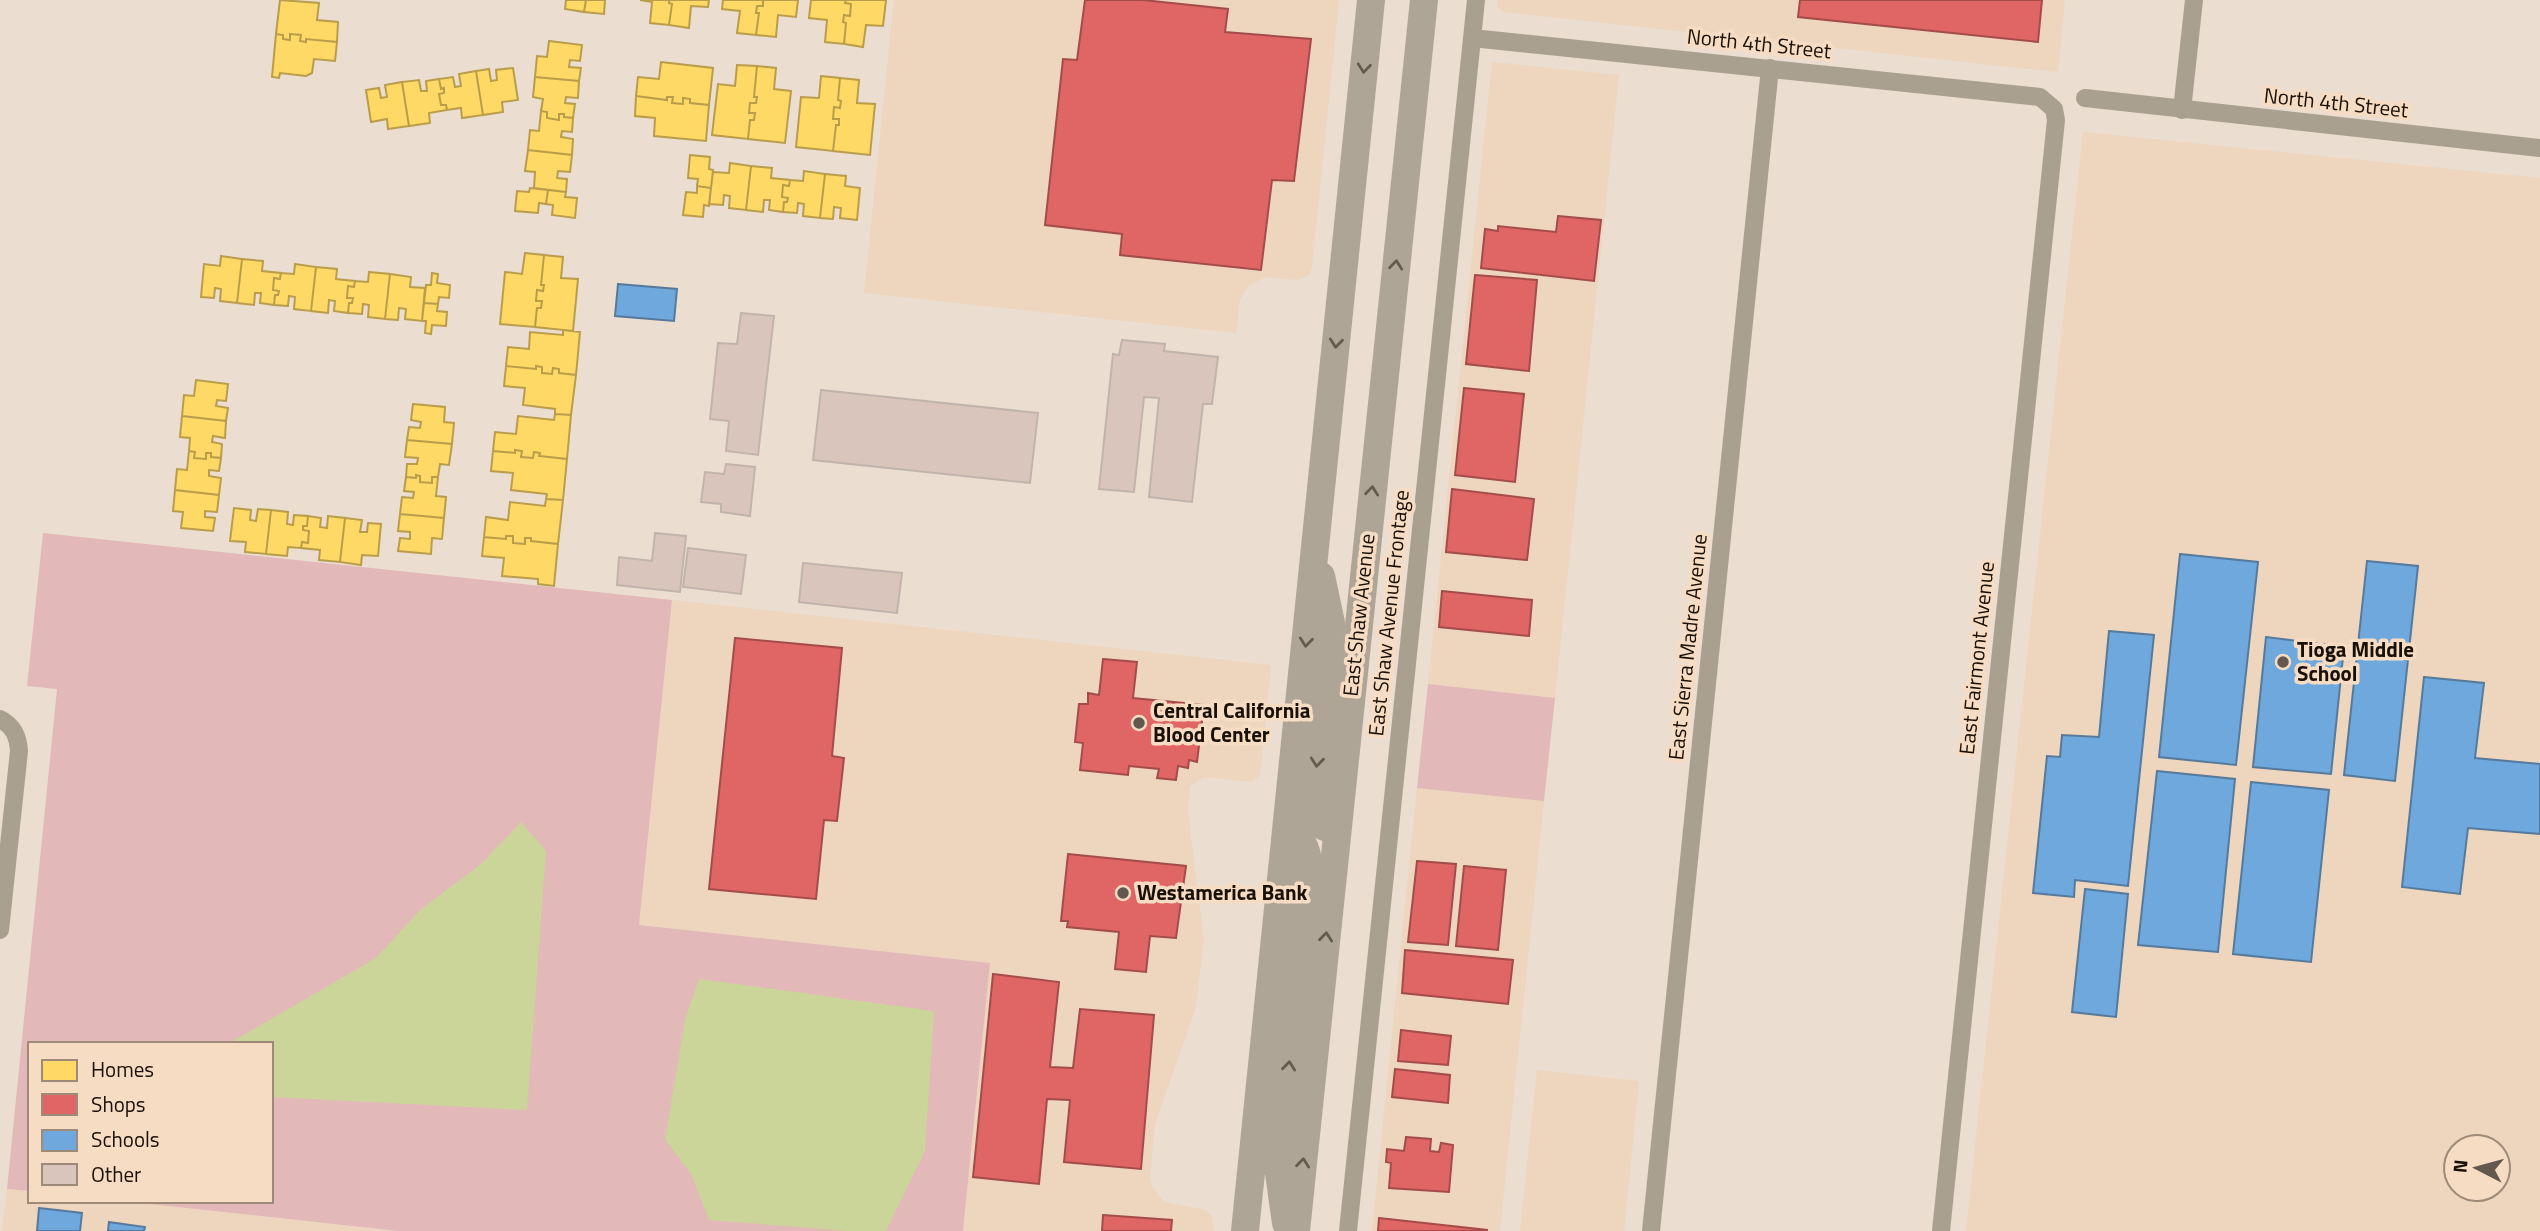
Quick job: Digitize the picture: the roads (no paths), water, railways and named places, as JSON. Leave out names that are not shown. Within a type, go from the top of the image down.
[{"type":"main road","points":[[1245,1231],[1371,0]]},
{"type":"main road","name":"East Shaw Avenue","points":[[1296,1231],[1424,0]]},
{"type":"main road","points":[[1315,549],[1331,623],[1312,811],[1315,821],[1325,829],[1337,830]]},
{"type":"main road","points":[[1287,826],[1304,844],[1309,867],[1278,1167],[1287,1231]]},
{"type":"street","name":"East Shaw Avenue Frontage","points":[[1348,1231],[1476,0]]},
{"type":"street","points":[[2182,110],[2194,0]]},
{"type":"street","name":"North 4th Street","points":[[1472,38],[2040,97]]},
{"type":"street","name":"East Sierra Madre Avenue","points":[[1651,1231],[1770,68]]},
{"type":"street","name":"East Fairmont Avenue","points":[[1941,1231],[2056,120],[2054,109],[2040,97]]},
{"type":"street","name":"North 4th Street","points":[[2085,98],[2540,148]]},
{"type":"street","points":[[0,719],[13,729],[19,751],[0,930]]},
{"type":"place","name":"Tioga Middle School","points":[[2283,662]]},
{"type":"place","name":"Central California Blood Center","points":[[1139,723]]},
{"type":"place","name":"Westamerica Bank","points":[[1123,893]]}]
